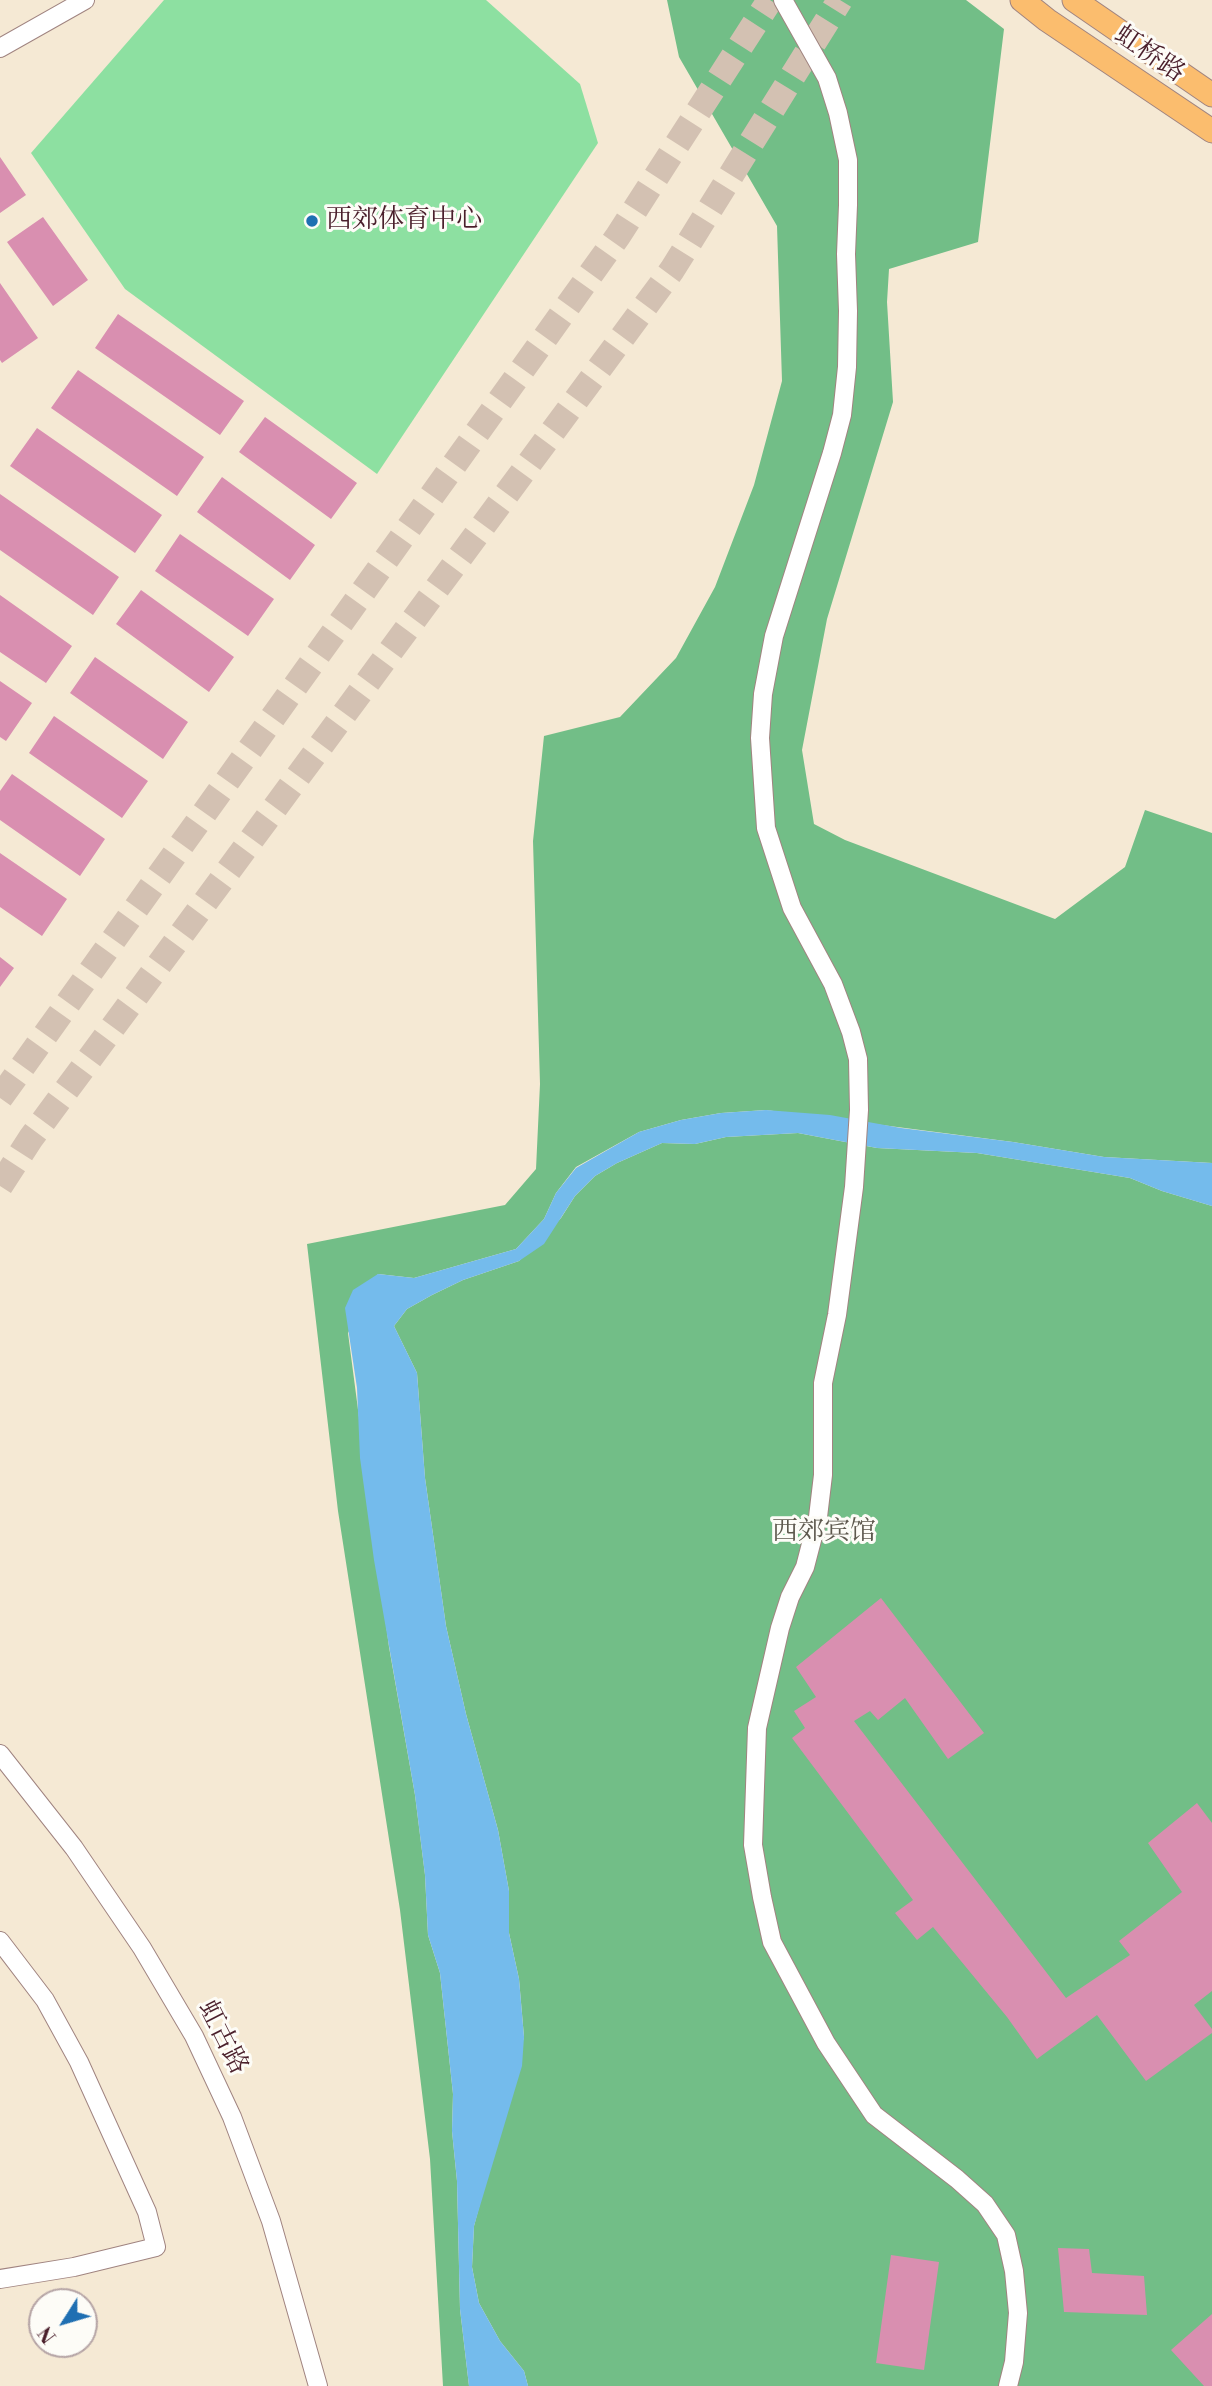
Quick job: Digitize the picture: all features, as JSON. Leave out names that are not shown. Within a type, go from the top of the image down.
[{"type":"main road","name":"虹桥路","points":[[1021,0],[1212,131]]},
{"type":"main road","name":"虹桥路","points":[[1074,0],[1212,95]]},
{"type":"street","points":[[0,48],[85,0]]},
{"type":"street","points":[[783,0],[827,78],[848,160],[847,367],[842,415],[832,453],[774,636],[760,738],[765,828],[792,908],[833,984],[851,1032],[858,1059],[859,1110],[854,1187],[837,1315],[823,1383],[822,1475],[818,1517],[805,1567],[790,1597],[780,1628],[759,1715],[753,1845],[761,1898],[772,1942],[827,2043],[874,2115],[985,2204],[1006,2235],[1014,2271],[1018,2313],[1008,2386]]},
{"type":"street","name":"虹古路","points":[[0,1754],[81,1859],[142,1948],[194,2036],[232,2118],[271,2221],[318,2386]]},
{"type":"street","points":[[0,1941],[45,2000],[79,2062],[147,2212],[156,2247],[75,2267],[0,2279]]},
{"type":"green space","name":"西郊体育中心","points":[[164,0],[486,0],[580,84],[598,143],[377,474],[125,289],[31,153]]},
{"type":"green space","points":[[667,0],[966,0],[1004,29],[978,242],[889,269],[887,302],[893,402],[827,619],[802,750],[814,824],[845,840],[1055,919],[1125,867],[1145,810],[1212,833],[1212,1163],[1104,1157],[1013,1142],[766,1110],[721,1113],[681,1120],[639,1132],[576,1167],[556,1193],[544,1219],[516,1249],[414,1278],[378,1274],[348,1333],[389,1647],[415,1795],[425,1875],[428,1935],[440,1973],[453,2094],[452,2131],[457,2181],[460,2309],[469,2386],[443,2386],[430,2159],[400,1910],[338,1511],[307,1244],[505,1205],[536,1169],[540,1084],[533,841],[544,736],[620,717],[676,658],[715,587],[754,485],[782,381],[777,226],[679,57]]},
{"type":"green space","name":"西郊宾馆","points":[[798,1133],[877,1148],[977,1153],[1130,1178],[1212,1206],[1212,2386],[528,2386],[524,2371],[500,2341],[479,2303],[472,2267],[474,2226],[524,2037],[519,1979],[509,1933],[509,1891],[498,1830],[466,1714],[446,1626],[425,1478],[417,1373],[394,1326],[407,1309],[432,1295],[463,1280],[519,1261],[561,1218],[575,1196],[595,1176],[617,1163],[662,1143],[695,1144],[726,1137]]},
{"type":"water","points":[[766,1110],[830,1115],[1104,1157],[1212,1163],[1212,1206],[1130,1178],[977,1153],[877,1148],[798,1133],[726,1137],[695,1144],[662,1143],[595,1176],[575,1196],[544,1244],[519,1261],[463,1280],[432,1295],[407,1309],[394,1326],[417,1373],[425,1478],[446,1626],[466,1714],[498,1830],[509,1891],[509,1933],[519,1979],[524,2037],[522,2066],[474,2226],[472,2267],[479,2303],[500,2341],[524,2371],[528,2386],[469,2386],[460,2309],[457,2181],[452,2131],[453,2094],[440,1973],[428,1935],[425,1875],[415,1795],[374,1560],[360,1458],[357,1388],[345,1308],[353,1290],[378,1274],[414,1278],[516,1249],[544,1219],[556,1193],[576,1168],[639,1132],[681,1120],[721,1113]]},
{"type":"building","points":[[0,157],[26,195],[0,213]]},
{"type":"building","points":[[43,217],[88,280],[53,306],[7,242]]},
{"type":"building","points":[[0,283],[38,338],[2,363],[0,360]]},
{"type":"building","points":[[118,314],[244,401],[220,435],[95,348]]},
{"type":"building","points":[[78,370],[204,457],[177,496],[51,408]]},
{"type":"building","points":[[265,417],[357,483],[331,519],[239,452]]},
{"type":"building","points":[[37,428],[162,515],[135,553],[10,466]]},
{"type":"building","points":[[222,477],[315,545],[290,580],[197,512]]},
{"type":"building","points":[[0,494],[119,577],[93,615],[0,550]]},
{"type":"building","points":[[180,534],[274,599],[248,636],[155,571]]},
{"type":"building","points":[[141,590],[234,657],[209,692],[116,624]]},
{"type":"building","points":[[0,595],[72,646],[46,683],[0,652]]},
{"type":"building","points":[[95,657],[188,722],[163,759],[70,693]]},
{"type":"building","points":[[0,681],[32,703],[6,741],[0,737]]},
{"type":"building","points":[[54,716],[148,781],[122,818],[29,753]]},
{"type":"building","points":[[12,774],[105,839],[80,876],[0,820],[0,791]]},
{"type":"building","points":[[0,853],[67,899],[42,936],[0,907]]},
{"type":"building","points":[[0,957],[14,968],[0,987]]},
{"type":"building","points":[[881,1598],[984,1733],[948,1759],[905,1698],[878,1720],[870,1711],[854,1721],[1066,1998],[1130,1955],[1119,1941],[1182,1892],[1148,1843],[1197,1803],[1212,1823],[1212,1991],[1194,2005],[1212,2029],[1212,2033],[1146,2081],[1097,2015],[1037,2059],[1007,2017],[933,1927],[917,1940],[895,1913],[913,1900],[792,1738],[805,1728],[794,1711],[816,1697],[796,1667]]},
{"type":"building","points":[[1058,2248],[1089,2249],[1092,2273],[1144,2276],[1147,2315],[1064,2312]]},
{"type":"building","points":[[891,2255],[939,2262],[924,2370],[876,2363]]},
{"type":"building","points":[[1212,2314],[1212,2386],[1204,2386],[1171,2350]]},
{"type":"tunnel","points":[[0,1098],[618,236],[770,0]]},
{"type":"tunnel","points":[[0,1186],[31,1138],[672,270],[840,0]]},
{"type":"place","name":"西郊体育中心","points":[[312,221]]}]
